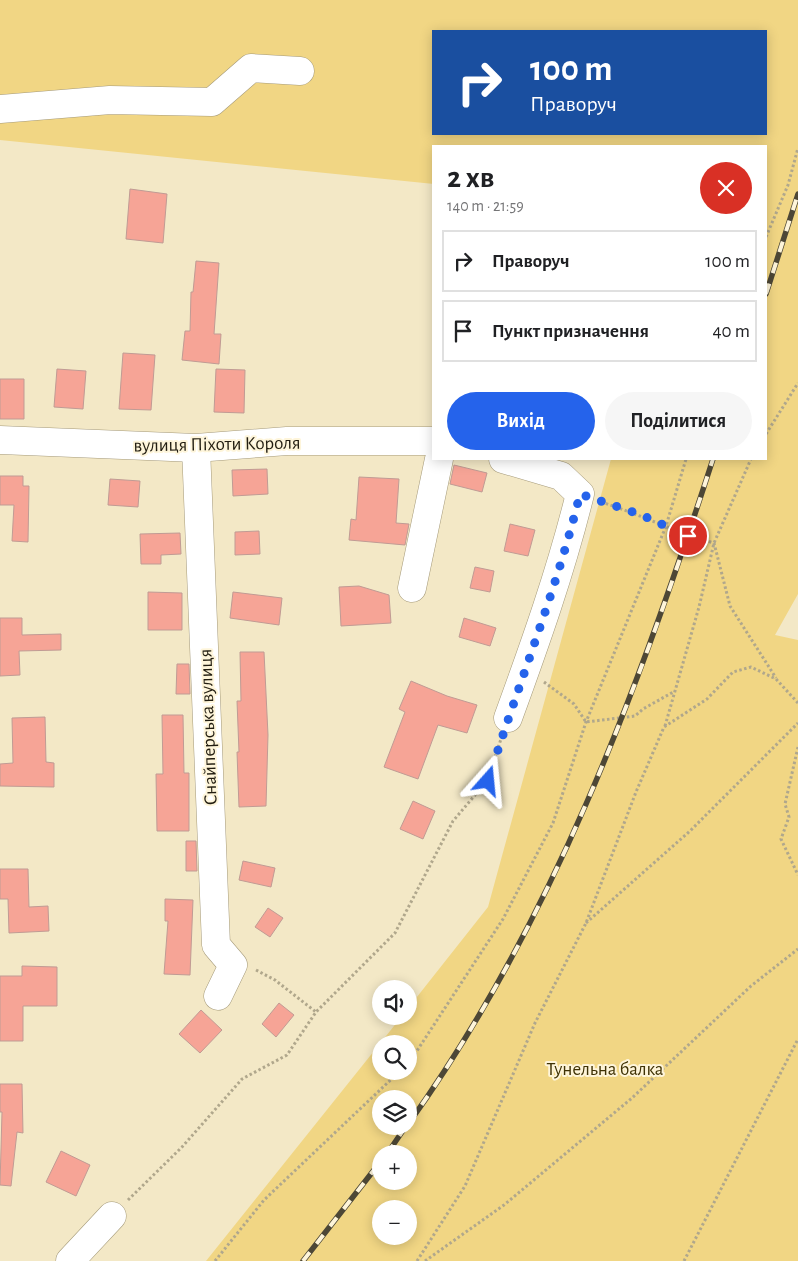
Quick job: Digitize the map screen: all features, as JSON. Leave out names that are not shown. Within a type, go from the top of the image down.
[{"type":"street","points":[[0,109],[110,100],[212,102],[251,68],[300,71]]},
{"type":"street","name":"вулиця Піхоти Короля","points":[[0,440],[196,448],[286,441],[432,441]]},
{"type":"street","name":"Снайперська вулиця","points":[[196,448],[216,945],[234,965]]},
{"type":"street","points":[[412,588],[439,460]]},
{"type":"street","points":[[506,460],[560,476],[580,494],[570,535],[508,718]]},
{"type":"street","points":[[218,996],[234,965]]},
{"type":"street","points":[[70,1261],[112,1216]]},
{"type":"path","points":[[767,235],[788,184],[798,148]]},
{"type":"path","points":[[767,432],[798,383]]},
{"type":"path","points":[[417,1051],[503,919],[553,823],[586,722],[666,526],[686,460]]},
{"type":"path","points":[[417,1261],[465,1186],[535,1024],[586,923],[664,727],[699,607],[714,543],[751,460]]},
{"type":"path","points":[[580,494],[714,543]]},
{"type":"path","points":[[714,543],[730,606],[776,679],[798,703]]},
{"type":"path","points":[[664,727],[707,699],[733,672],[751,667],[776,679]]},
{"type":"path","points":[[526,668],[574,704],[586,722]]},
{"type":"path","points":[[586,722],[636,716],[643,709],[675,691]]},
{"type":"path","points":[[112,1216],[182,1147],[242,1079],[287,1056],[316,1012],[395,933],[453,821],[488,781],[508,718]]},
{"type":"path","points":[[586,923],[690,831],[798,722]]},
{"type":"path","points":[[798,747],[785,804],[789,817],[782,839],[798,875]]},
{"type":"path","points":[[425,1261],[504,1205],[632,1098],[751,986],[798,949]]},
{"type":"path","points":[[234,965],[250,968],[275,980],[316,1012]]},
{"type":"path","points":[[684,1261],[798,1039]]},
{"type":"path","points":[[215,1261],[264,1200],[391,1080]]},
{"type":"green space","name":"Тунельна балка","points":[[0,0],[798,0],[798,594],[775,635],[798,640],[798,1261],[206,1261],[372,1054],[372,1080],[417,1080],[417,1035],[387,1035],[395,1025],[417,1025],[417,997],[488,907],[611,460],[767,460],[767,145],[432,145],[432,184],[0,140]]},
{"type":"building","points":[[130,189],[167,194],[163,243],[126,239]]},
{"type":"building","points":[[196,261],[219,263],[214,334],[221,334],[219,364],[182,360],[185,331],[190,331],[191,292],[193,292]]},
{"type":"building","points":[[123,353],[155,355],[151,410],[119,409]]},
{"type":"building","points":[[57,369],[86,371],[83,409],[54,407]]},
{"type":"building","points":[[216,369],[245,370],[244,413],[214,412]]},
{"type":"building","points":[[0,379],[24,379],[24,419],[0,419]]},
{"type":"building","points":[[454,465],[487,473],[482,492],[450,484]]},
{"type":"building","points":[[267,469],[268,494],[233,496],[232,470]]},
{"type":"building","points":[[0,476],[23,476],[23,486],[29,486],[28,542],[12,541],[14,505],[0,505]]},
{"type":"building","points":[[359,477],[399,479],[396,523],[409,524],[405,545],[349,540],[351,519],[356,520]]},
{"type":"building","points":[[110,479],[140,481],[138,507],[108,505]]},
{"type":"building","points":[[510,524],[535,530],[528,556],[504,551]]},
{"type":"building","points":[[259,531],[260,554],[235,555],[235,532]]},
{"type":"building","points":[[180,533],[181,554],[161,555],[161,564],[141,564],[140,534]]},
{"type":"building","points":[[475,567],[494,571],[490,592],[470,588]]},
{"type":"building","points":[[359,586],[389,595],[391,623],[341,626],[339,587]]},
{"type":"building","points":[[148,592],[182,593],[182,630],[148,630]]},
{"type":"building","points":[[233,592],[282,598],[279,625],[230,618]]},
{"type":"building","points":[[0,618],[22,618],[22,635],[61,634],[61,650],[19,651],[20,675],[0,676]]},
{"type":"building","points":[[464,618],[496,628],[490,646],[459,637]]},
{"type":"building","points":[[240,652],[264,652],[268,735],[266,806],[239,807],[237,701],[241,701]]},
{"type":"building","points":[[177,664],[189,664],[190,694],[176,694]]},
{"type":"building","points":[[411,681],[447,696],[477,705],[467,733],[438,725],[418,779],[384,767],[405,712],[399,709]]},
{"type":"building","points":[[162,715],[183,715],[184,773],[189,773],[189,831],[157,831],[156,774],[163,774]]},
{"type":"building","points":[[45,717],[46,762],[54,763],[54,787],[0,786],[0,764],[13,763],[12,718]]},
{"type":"building","points":[[413,801],[435,811],[423,839],[400,829]]},
{"type":"building","points":[[186,841],[196,841],[197,871],[186,871]]},
{"type":"building","points":[[243,861],[275,868],[271,887],[239,880]]},
{"type":"building","points":[[0,869],[28,869],[29,907],[48,906],[49,931],[9,933],[8,899],[0,899]]},
{"type":"building","points":[[165,899],[193,900],[190,975],[164,974],[168,921],[165,921]]},
{"type":"building","points":[[268,908],[283,918],[270,937],[255,927]]},
{"type":"building","points":[[22,966],[57,967],[57,1006],[23,1006],[23,1041],[0,1041],[0,976],[22,976]]},
{"type":"building","points":[[279,1003],[294,1015],[276,1037],[262,1024]]},
{"type":"building","points":[[201,1010],[222,1030],[200,1053],[179,1034]]},
{"type":"building","points":[[0,1084],[22,1084],[23,1133],[17,1132],[11,1186],[0,1185],[2,1112],[0,1112]]},
{"type":"building","points":[[61,1151],[90,1165],[76,1196],[46,1182]]},
{"type":"railway","points":[[767,291],[798,194]]},
{"type":"railway","points":[[417,1111],[460,1047],[506,967],[548,886],[586,803],[622,718],[654,632],[713,460]]},
{"type":"railway","points":[[393,1145],[400,1135]]},
{"type":"railway","points":[[303,1261],[372,1173]]},
{"type":"route","points":[[488,781],[508,718],[536,642],[570,535],[580,494],[593,500],[639,514],[688,536]]}]
